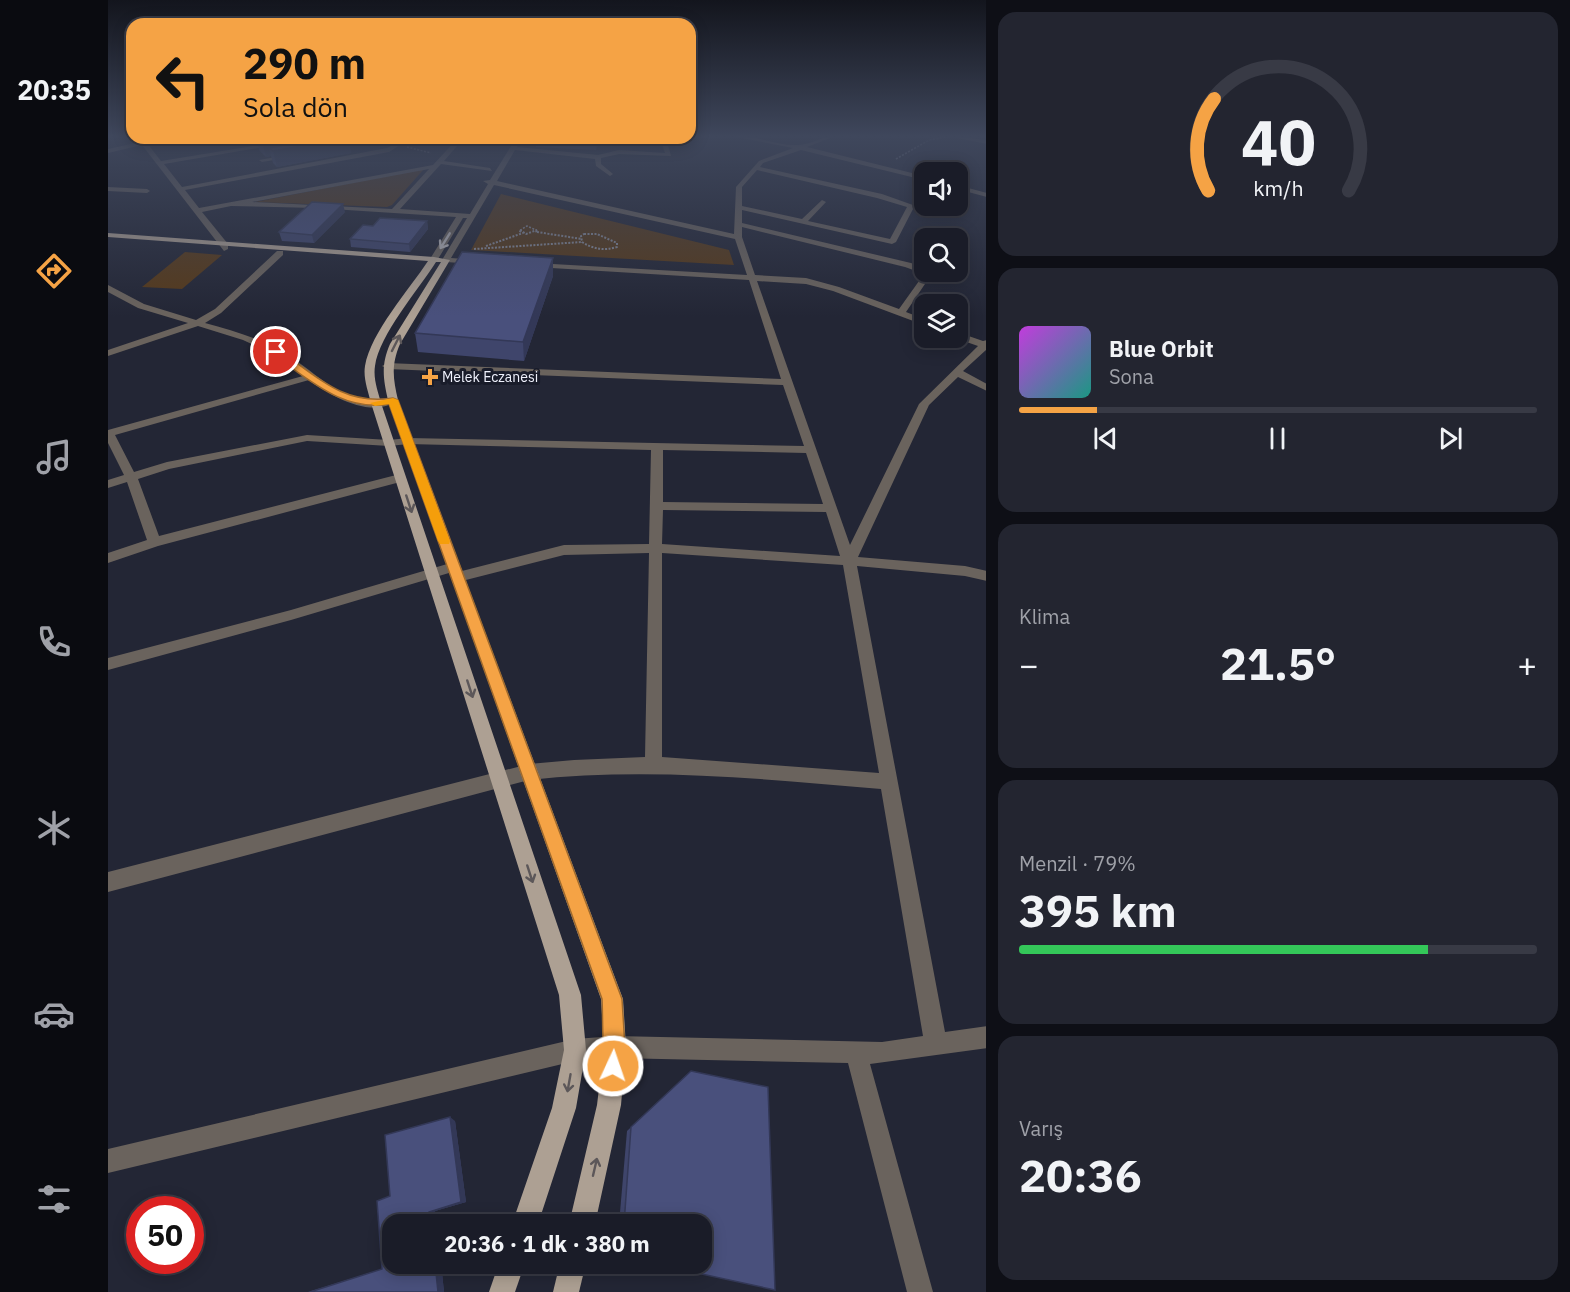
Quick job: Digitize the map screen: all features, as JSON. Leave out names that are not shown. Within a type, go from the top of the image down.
[{"type":"main road","points":[[108,236],[280,253],[441,260]]},
{"type":"main road","points":[[108,241],[441,260]]},
{"type":"main road","points":[[441,260],[394,346],[387,366],[393,400],[612,999],[615,1047],[609,1105],[584,1214]]},
{"type":"main road","points":[[441,260],[370,363],[370,379],[400,478],[570,995],[574,1050],[564,1108],[528,1214]]},
{"type":"main road","points":[[502,1292],[508,1274]]},
{"type":"main road","points":[[567,1292],[571,1274]]},
{"type":"street","points":[[188,196],[224,246]]},
{"type":"street","points":[[199,210],[265,196]]},
{"type":"street","points":[[394,211],[408,196]]},
{"type":"street","points":[[441,260],[484,196]]},
{"type":"street","points":[[566,196],[908,265],[920,270],[923,281],[900,314]]},
{"type":"street","points":[[739,196],[738,230],[849,561],[936,1045]]},
{"type":"street","points":[[880,196],[914,209]]},
{"type":"street","points":[[803,222],[822,202]]},
{"type":"street","points":[[228,204],[472,216]]},
{"type":"street","points":[[441,260],[466,207]]},
{"type":"street","points":[[738,207],[892,242],[910,208]]},
{"type":"street","points":[[108,353],[196,324],[218,311],[280,253]]},
{"type":"street","points":[[441,260],[485,265]]},
{"type":"street","points":[[520,264],[806,281],[836,289],[914,319]]},
{"type":"street","points":[[530,270],[730,281],[753,278]]},
{"type":"street","points":[[108,288],[141,306],[246,338],[276,352],[310,377],[351,401],[376,404],[393,400]]},
{"type":"street","points":[[849,561],[924,404],[985,344],[968,339]]},
{"type":"street","points":[[387,366],[788,382]]},
{"type":"street","points":[[957,372],[986,387]]},
{"type":"street","points":[[154,542],[131,477],[108,434],[310,377]]},
{"type":"street","points":[[108,484],[167,466],[307,438],[389,443],[408,441],[811,450]]},
{"type":"street","points":[[653,763],[657,447]]},
{"type":"street","points":[[108,558],[154,542],[400,478]]},
{"type":"street","points":[[656,506],[831,508]]},
{"type":"street","points":[[108,664],[291,615],[432,573],[456,572],[564,550],[656,548],[849,561],[965,571],[986,576]]},
{"type":"street","points":[[108,882],[529,772],[581,765],[653,763],[889,782]]},
{"type":"street","points":[[108,1161],[574,1050],[615,1047],[882,1053],[986,1037]]},
{"type":"street","points":[[856,1053],[920,1292]]},
{"type":"path","points":[[523,233],[519,229],[527,226],[536,228],[537,232]]},
{"type":"path","points":[[441,260],[523,233],[537,232],[582,241],[600,250],[617,247],[617,243],[597,234],[584,234],[582,241]]},
{"type":"path","points":[[479,248],[582,241]]},
{"type":"shaded area","points":[[284,196],[400,196],[387,207],[255,202]]},
{"type":"shaded area","points":[[500,196],[510,196],[729,250],[734,265],[471,250]]},
{"type":"shaded area","points":[[185,252],[222,255],[182,289],[142,287]]},
{"type":"building","points":[[312,202],[343,204],[312,235],[279,232]]},
{"type":"building","points":[[380,218],[427,221],[409,244],[350,239],[363,225],[373,226]]},
{"type":"building","points":[[462,252],[553,258],[523,342],[415,333]]},
{"type":"building","points":[[691,1071],[768,1087],[775,1290],[702,1274],[712,1274],[712,1214],[625,1214],[631,1127]]},
{"type":"building","points":[[450,1117],[461,1202],[429,1212],[429,1214],[382,1214],[382,1269],[377,1201],[390,1196],[385,1135]]},
{"type":"building","points":[[382,1269],[382,1274],[436,1274],[438,1292],[310,1292]]},
{"type":"slow traffic","points":[[375,403],[393,400],[444,541]]},
{"type":"place","name":"Melek Eczanesi","points":[[430,377]]},
{"type":"route","points":[[276,352],[335,394],[351,401],[376,404],[393,400],[612,999],[615,1047],[613,1066]]}]
